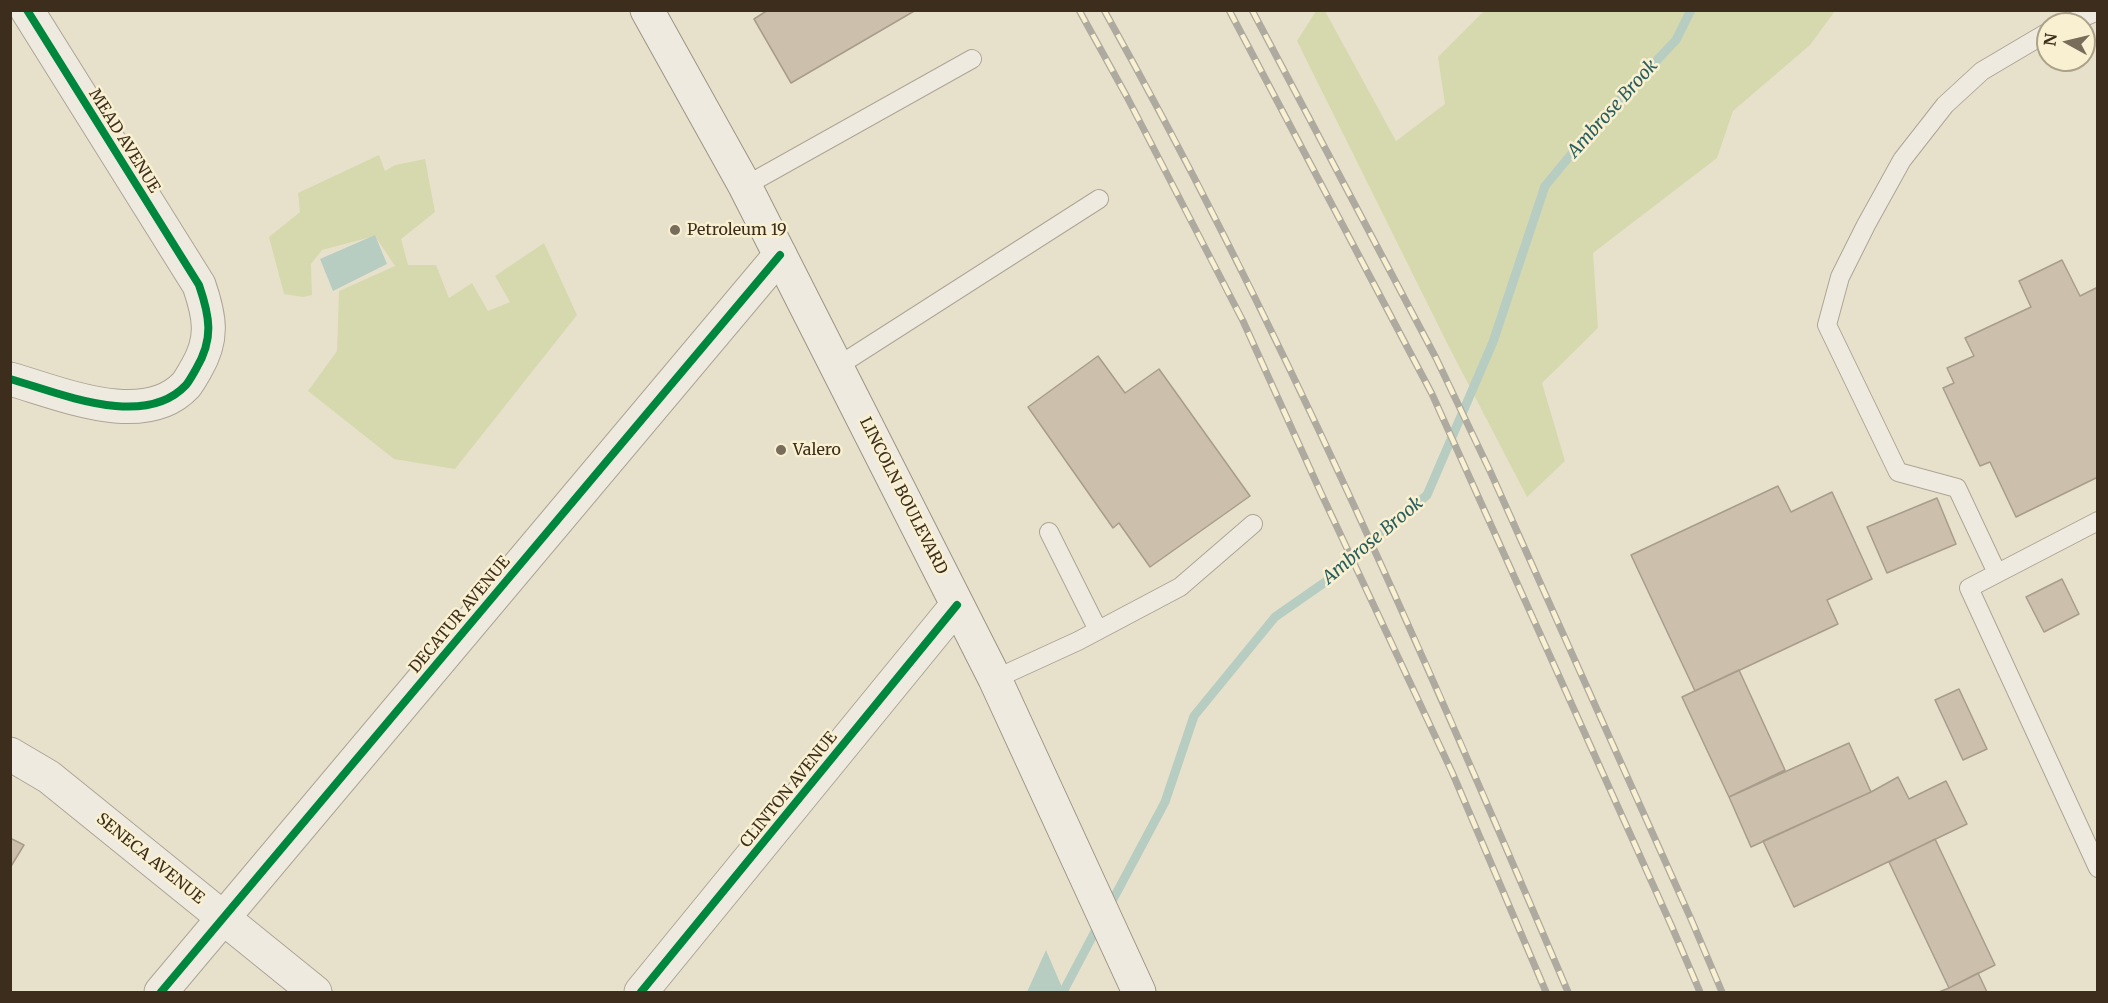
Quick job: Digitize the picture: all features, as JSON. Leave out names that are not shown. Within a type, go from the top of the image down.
[{"type":"street","name":"MEAD AVENUE","points":[[10,379],[103,405],[139,406],[164,400],[186,385],[200,361],[210,333],[207,309],[199,285],[27,10]]},
{"type":"street","name":"LINCOLN BOULEVARD","points":[[656,14],[838,366],[995,679],[1134,981]]},
{"type":"street","name":"DECATUR AVENUE","points":[[161,993],[780,255]]},
{"type":"street","name":"CLINTON AVENUE","points":[[641,993],[957,604]]},
{"type":"street","name":"SENECA AVENUE","points":[[10,754],[49,777],[315,993]]},
{"type":"lane","points":[[1998,573],[1957,488],[1898,472],[1827,326],[1840,277],[1902,160],[1945,105],[1982,70],[2036,39]]},
{"type":"lane","points":[[745,186],[972,59]]},
{"type":"lane","points":[[838,366],[1099,199]]},
{"type":"lane","points":[[2097,521],[1969,588],[2097,868]]},
{"type":"lane","points":[[995,679],[1098,630],[1180,587],[1253,524]]},
{"type":"lane","points":[[1049,531],[1098,630]]},
{"type":"green space","points":[[1316,11],[1325,11],[1396,141],[1445,104],[1438,57],[1484,11],[1835,11],[1810,45],[1733,111],[1717,158],[1593,253],[1598,328],[1542,383],[1565,461],[1527,497],[1449,347],[1297,41]]},
{"type":"green space","points":[[379,155],[385,171],[395,165],[425,159],[435,212],[401,239],[408,265],[436,265],[449,298],[472,283],[488,311],[510,302],[495,276],[544,243],[577,315],[455,469],[394,459],[308,391],[337,351],[339,291],[395,266],[375,236],[322,250],[311,264],[312,295],[303,297],[284,294],[269,237],[300,212],[298,193]]},
{"type":"shaded area","points":[[375,235],[387,264],[333,291],[320,259]]},
{"type":"shaded area","points":[[1046,950],[1064,992],[1027,992]]},
{"type":"building","points":[[768,10],[916,10],[791,83],[754,19]]},
{"type":"building","points":[[2062,260],[2080,296],[2098,287],[2098,477],[2016,517],[1990,462],[1980,466],[1943,388],[1954,383],[1947,368],[1974,356],[1965,338],[2031,307],[2019,281]]},
{"type":"building","points":[[1098,356],[1125,393],[1159,369],[1250,496],[1150,567],[1119,523],[1113,528],[1028,407]]},
{"type":"building","points":[[1778,486],[1791,512],[1832,492],[1872,579],[1827,600],[1838,624],[1695,691],[1631,555]]},
{"type":"building","points":[[1937,498],[1956,544],[1887,573],[1867,527]]},
{"type":"building","points":[[2062,579],[2079,614],[2044,632],[2026,597]]},
{"type":"building","points":[[1739,670],[1785,770],[1729,797],[1682,697]]},
{"type":"building","points":[[1959,689],[1987,749],[1963,760],[1935,700]]},
{"type":"building","points":[[1849,743],[1871,792],[1751,847],[1729,797]]},
{"type":"building","points":[[1898,777],[1909,799],[1946,781],[1967,824],[1794,907],[1763,841],[1871,792]]},
{"type":"building","points":[[10,838],[24,845],[10,868]]},
{"type":"building","points":[[1935,839],[1995,965],[1949,988],[1889,862]]},
{"type":"building","points":[[1978,973],[1987,992],[1939,992],[1949,988]]},
{"type":"waterway","name":"Ambrose Brook","points":[[1109,907],[1165,802],[1194,716],[1275,617],[1331,578],[1427,495],[1493,342],[1545,186],[1593,128],[1676,40],[1691,10]]},
{"type":"waterway","name":"Ambrose Brook","points":[[1063,992],[1099,924]]},
{"type":"railway","points":[[1079,10],[1127,97],[1243,321],[1452,772],[1546,992]]},
{"type":"railway","points":[[1104,10],[1169,129],[1291,372],[1405,619],[1568,992]]},
{"type":"railway","points":[[1229,10],[1432,394],[1700,992]]},
{"type":"railway","points":[[1252,10],[1436,358],[1490,471],[1722,992]]},
{"type":"cycle path","points":[[10,379],[101,404],[125,407],[148,405],[168,398],[186,385],[202,358],[208,338],[208,318],[199,285],[27,10]]},
{"type":"cycle path","points":[[161,992],[780,255]]},
{"type":"cycle path","points":[[641,992],[957,605]]},
{"type":"place","name":"Petroleum 19","points":[[675,230]]},
{"type":"place","name":"Valero","points":[[781,450]]}]
